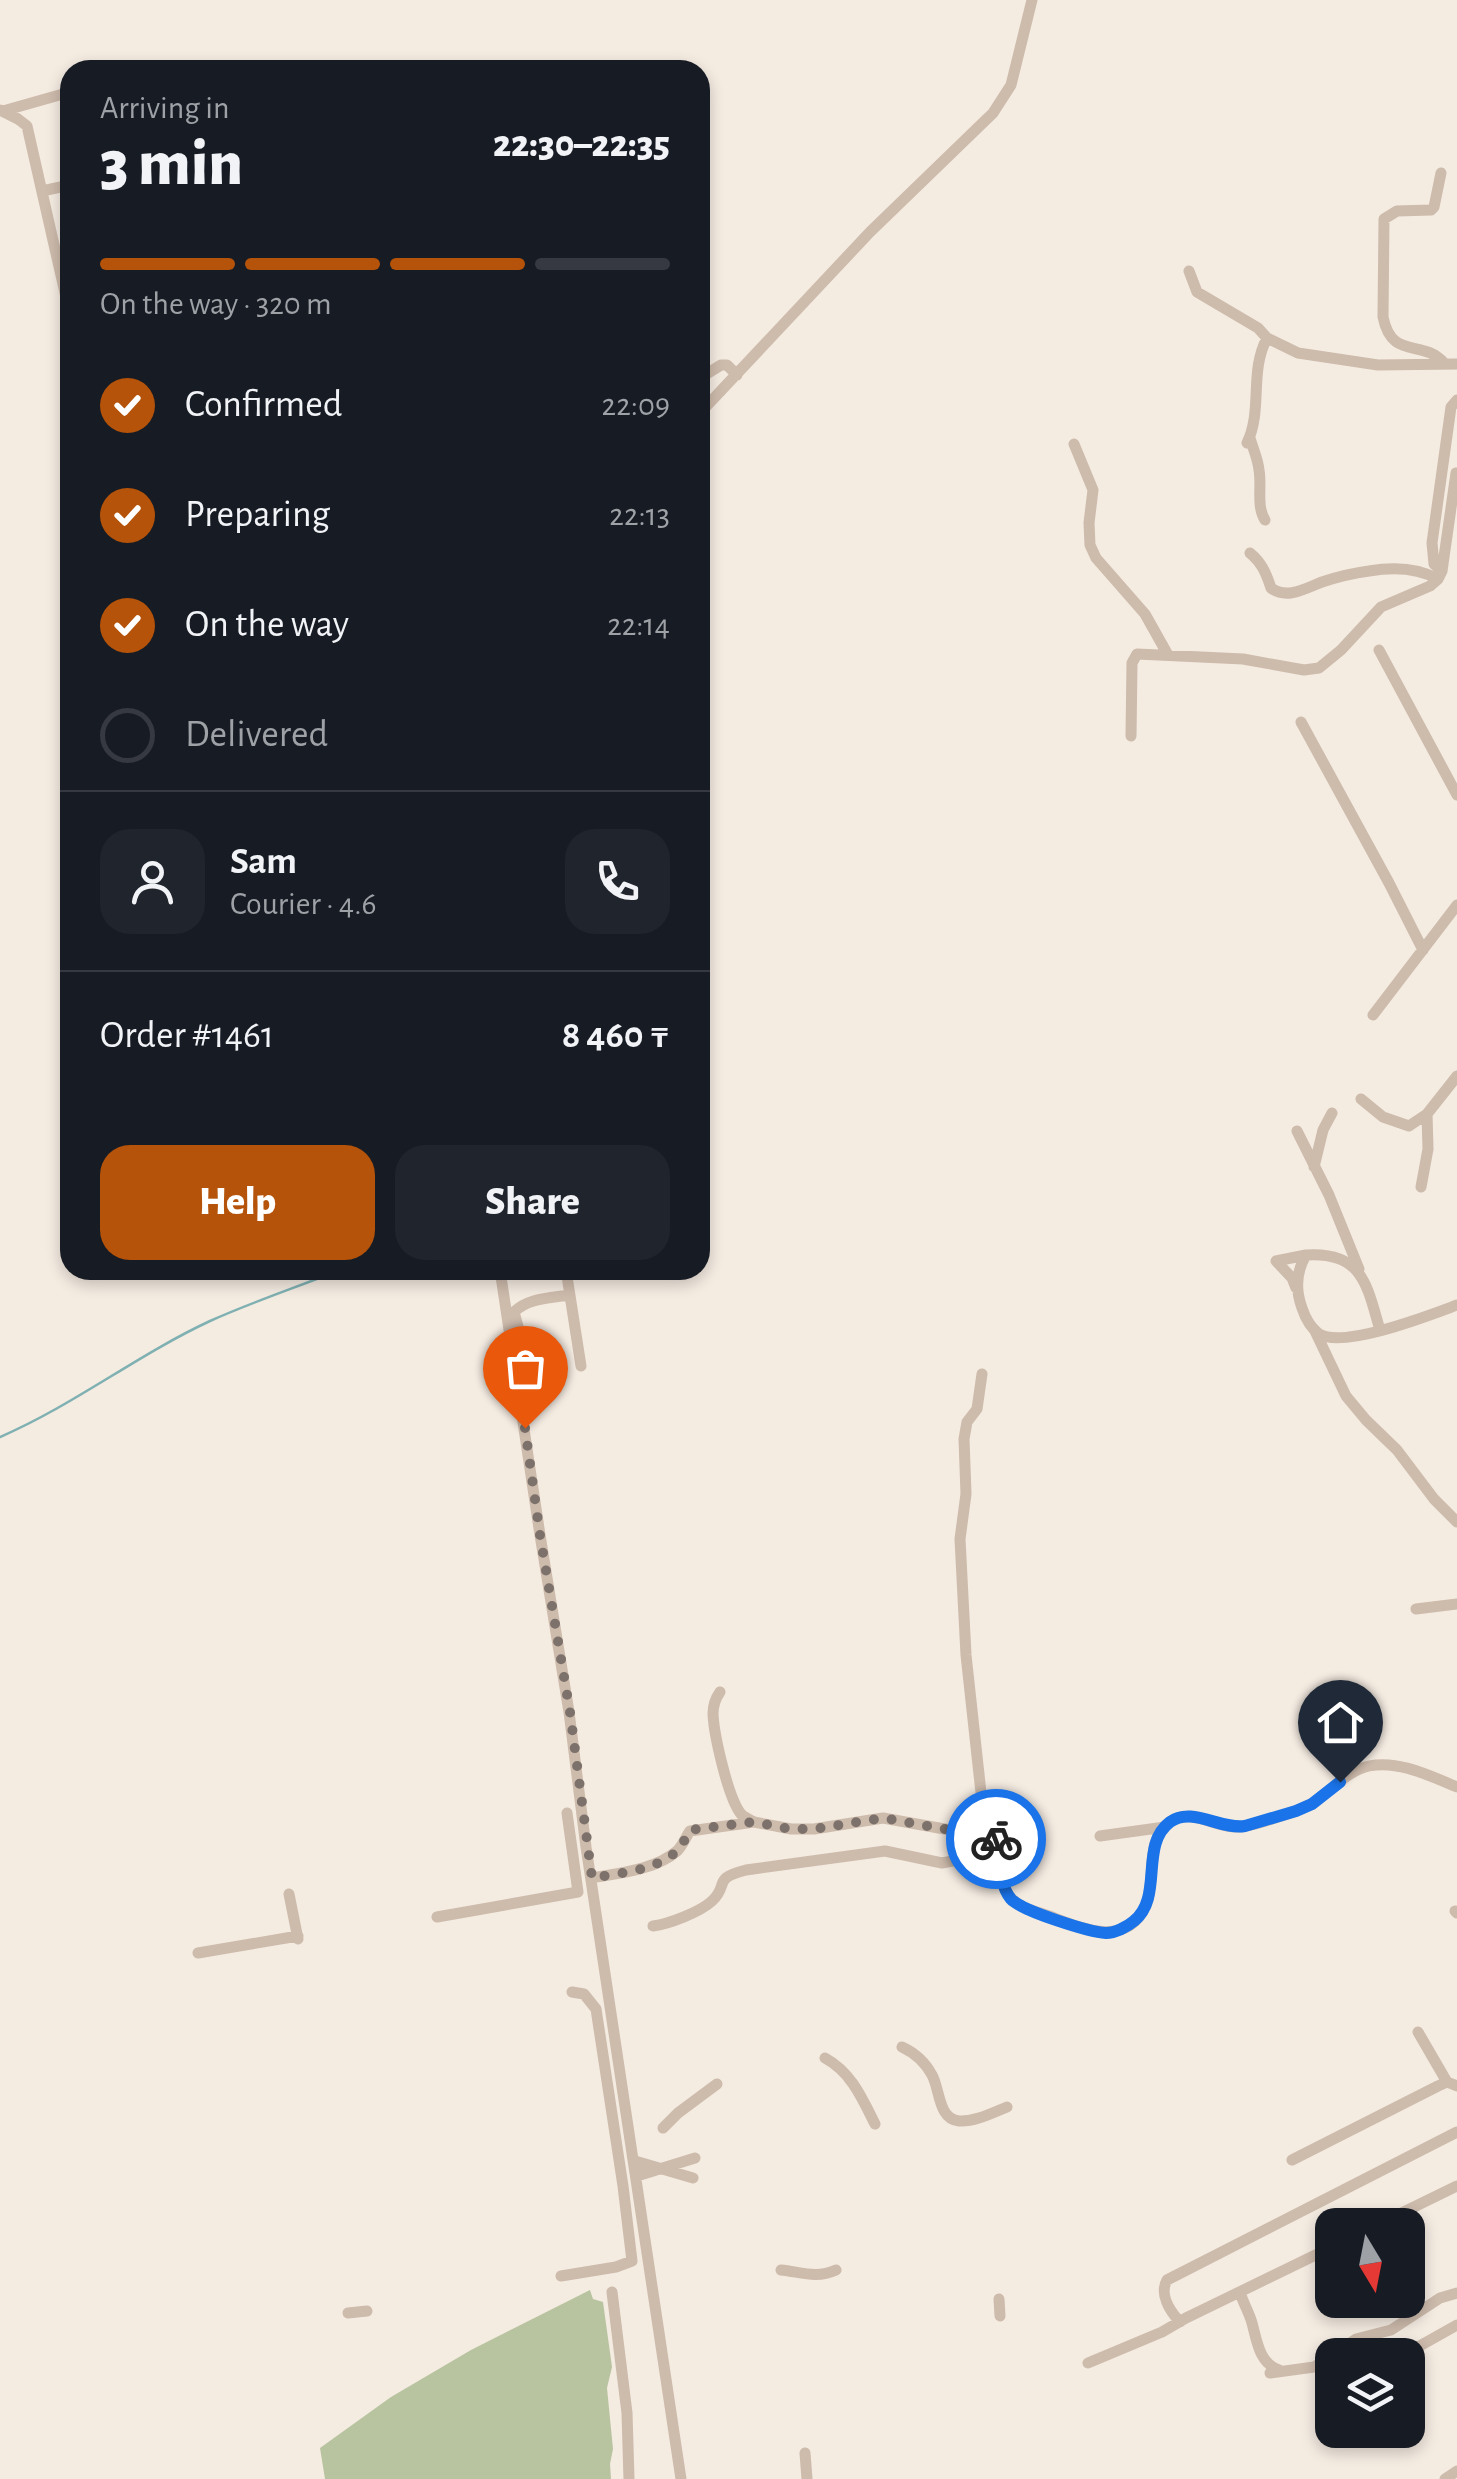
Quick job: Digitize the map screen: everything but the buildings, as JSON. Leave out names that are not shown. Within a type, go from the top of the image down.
[{"type":"street","points":[[710,403],[870,232],[992,113],[1011,85],[1032,0]]},
{"type":"street","points":[[2,110],[60,95]]},
{"type":"street","points":[[2,110],[26,126],[60,260]]},
{"type":"street","points":[[1441,172],[1431,210],[1397,211],[1384,219],[1383,317],[1392,340],[1409,348],[1434,352],[1450,363]]},
{"type":"street","points":[[42,192],[60,188]]},
{"type":"street","points":[[1189,271],[1198,292],[1268,338],[1298,352],[1378,365],[1450,363]]},
{"type":"street","points":[[1265,520],[1260,512],[1260,474],[1248,440],[1256,415],[1254,393],[1259,358],[1268,338]]},
{"type":"street","points":[[710,372],[727,365],[738,375]]},
{"type":"street","points":[[1440,575],[1434,564],[1432,544],[1451,407],[1457,400]]},
{"type":"street","points":[[1074,444],[1093,490],[1090,545],[1144,614],[1168,655]]},
{"type":"street","points":[[1130,736],[1134,656],[1150,653],[1243,659],[1304,670],[1319,668],[1342,650],[1381,607],[1430,586],[1440,575],[1457,472]]},
{"type":"street","points":[[1250,553],[1259,560],[1271,588],[1281,594],[1382,569],[1440,575]]},
{"type":"street","points":[[1379,650],[1457,795]]},
{"type":"street","points":[[1301,722],[1423,950]]},
{"type":"street","points":[[1373,1016],[1457,905]]},
{"type":"street","points":[[1409,1126],[1427,1114],[1457,1076]]},
{"type":"street","points":[[1361,1099],[1383,1116],[1428,1131]]},
{"type":"street","points":[[1314,1167],[1332,1112]]},
{"type":"street","points":[[1421,1187],[1428,1149],[1427,1114]]},
{"type":"street","points":[[1298,1131],[1362,1274],[1380,1330]]},
{"type":"street","points":[[1296,1288],[1306,1255]]},
{"type":"street","points":[[1362,1274],[1354,1266],[1321,1255],[1276,1261],[1292,1278],[1300,1305],[1346,1396],[1457,1522]]},
{"type":"street","points":[[502,1280],[511,1315],[540,1535],[570,1712],[682,2479]]},
{"type":"street","points":[[567,1280],[581,1366]]},
{"type":"street","points":[[511,1315],[534,1300],[569,1295]]},
{"type":"street","points":[[1314,1329],[1338,1338],[1409,1322],[1457,1305]]},
{"type":"street","points":[[511,1315],[519,1330]]},
{"type":"street","points":[[982,1374],[977,1409],[968,1422],[964,1439],[966,1494],[960,1538],[966,1655],[982,1812],[996,1838],[1004,1884],[1012,1899],[1030,1910],[1072,1926],[1115,1932],[1136,1920],[1145,1907],[1153,1854],[1165,1827]]},
{"type":"street","points":[[1416,1609],[1457,1604]]},
{"type":"street","points":[[720,1692],[714,1700],[713,1713],[722,1760],[732,1798],[743,1816],[754,1822],[814,1829],[883,1818],[950,1830],[989,1827]]},
{"type":"street","points":[[1100,1836],[1165,1827],[1180,1816],[1236,1828],[1245,1826],[1312,1804],[1352,1773],[1368,1766],[1413,1769],[1457,1787]]},
{"type":"street","points":[[436,1916],[578,1892],[566,1813]]},
{"type":"street","points":[[592,1878],[659,1862],[675,1854],[690,1830],[754,1822]]},
{"type":"street","points":[[653,1926],[670,1923],[711,1902],[724,1878],[746,1870],[885,1851],[942,1863],[998,1852]]},
{"type":"street","points":[[198,1952],[298,1937],[289,1894]]},
{"type":"street","points":[[560,2276],[632,2261],[596,2009],[584,1994],[572,1992]]},
{"type":"street","points":[[1418,2032],[1453,2085],[1457,2098]]},
{"type":"street","points":[[902,2046],[913,2052],[932,2076],[947,2116],[957,2121],[986,2116],[1006,2107]]},
{"type":"street","points":[[825,2058],[846,2074],[875,2124]]},
{"type":"street","points":[[664,2128],[718,2084]]},
{"type":"street","points":[[1292,2160],[1453,2085]]},
{"type":"street","points":[[1180,2322],[1163,2291],[1167,2280],[1457,2132]]},
{"type":"street","points":[[637,2176],[694,2158]]},
{"type":"street","points":[[635,2162],[693,2178]]},
{"type":"street","points":[[1412,2208],[1457,2186]]},
{"type":"street","points":[[1088,2363],[1123,2350],[1315,2255]]},
{"type":"street","points":[[781,2270],[813,2276],[836,2270]]},
{"type":"street","points":[[612,2292],[627,2413],[629,2479]]},
{"type":"street","points":[[1240,2292],[1260,2353],[1275,2372],[1314,2367],[1356,2340],[1391,2330],[1440,2298],[1457,2293]]},
{"type":"street","points":[[999,2299],[1000,2316]]},
{"type":"street","points":[[348,2313],[367,2311]]},
{"type":"street","points":[[1425,2343],[1457,2324]]},
{"type":"street","points":[[804,2453],[807,2479]]},
{"type":"street","points":[[1445,2479],[1457,2471]]},
{"type":"green space","points":[[590,2290],[593,2299],[603,2302],[612,2367],[607,2388],[613,2449],[611,2479],[325,2479],[320,2448],[391,2397],[471,2350]]},
{"type":"waterway","points":[[0,1437],[210,1321],[314,1280]]},
{"type":"way so far","points":[[525,1428],[592,1878],[659,1862],[675,1854],[690,1830],[754,1822],[814,1829],[883,1818],[950,1830],[989,1827],[996,1839]]},
{"type":"route","points":[[996,1839],[1004,1884],[1012,1899],[1072,1926],[1115,1932],[1136,1920],[1145,1907],[1153,1854],[1167,1824],[1180,1816],[1236,1828],[1245,1826],[1312,1804],[1340,1782]]}]
